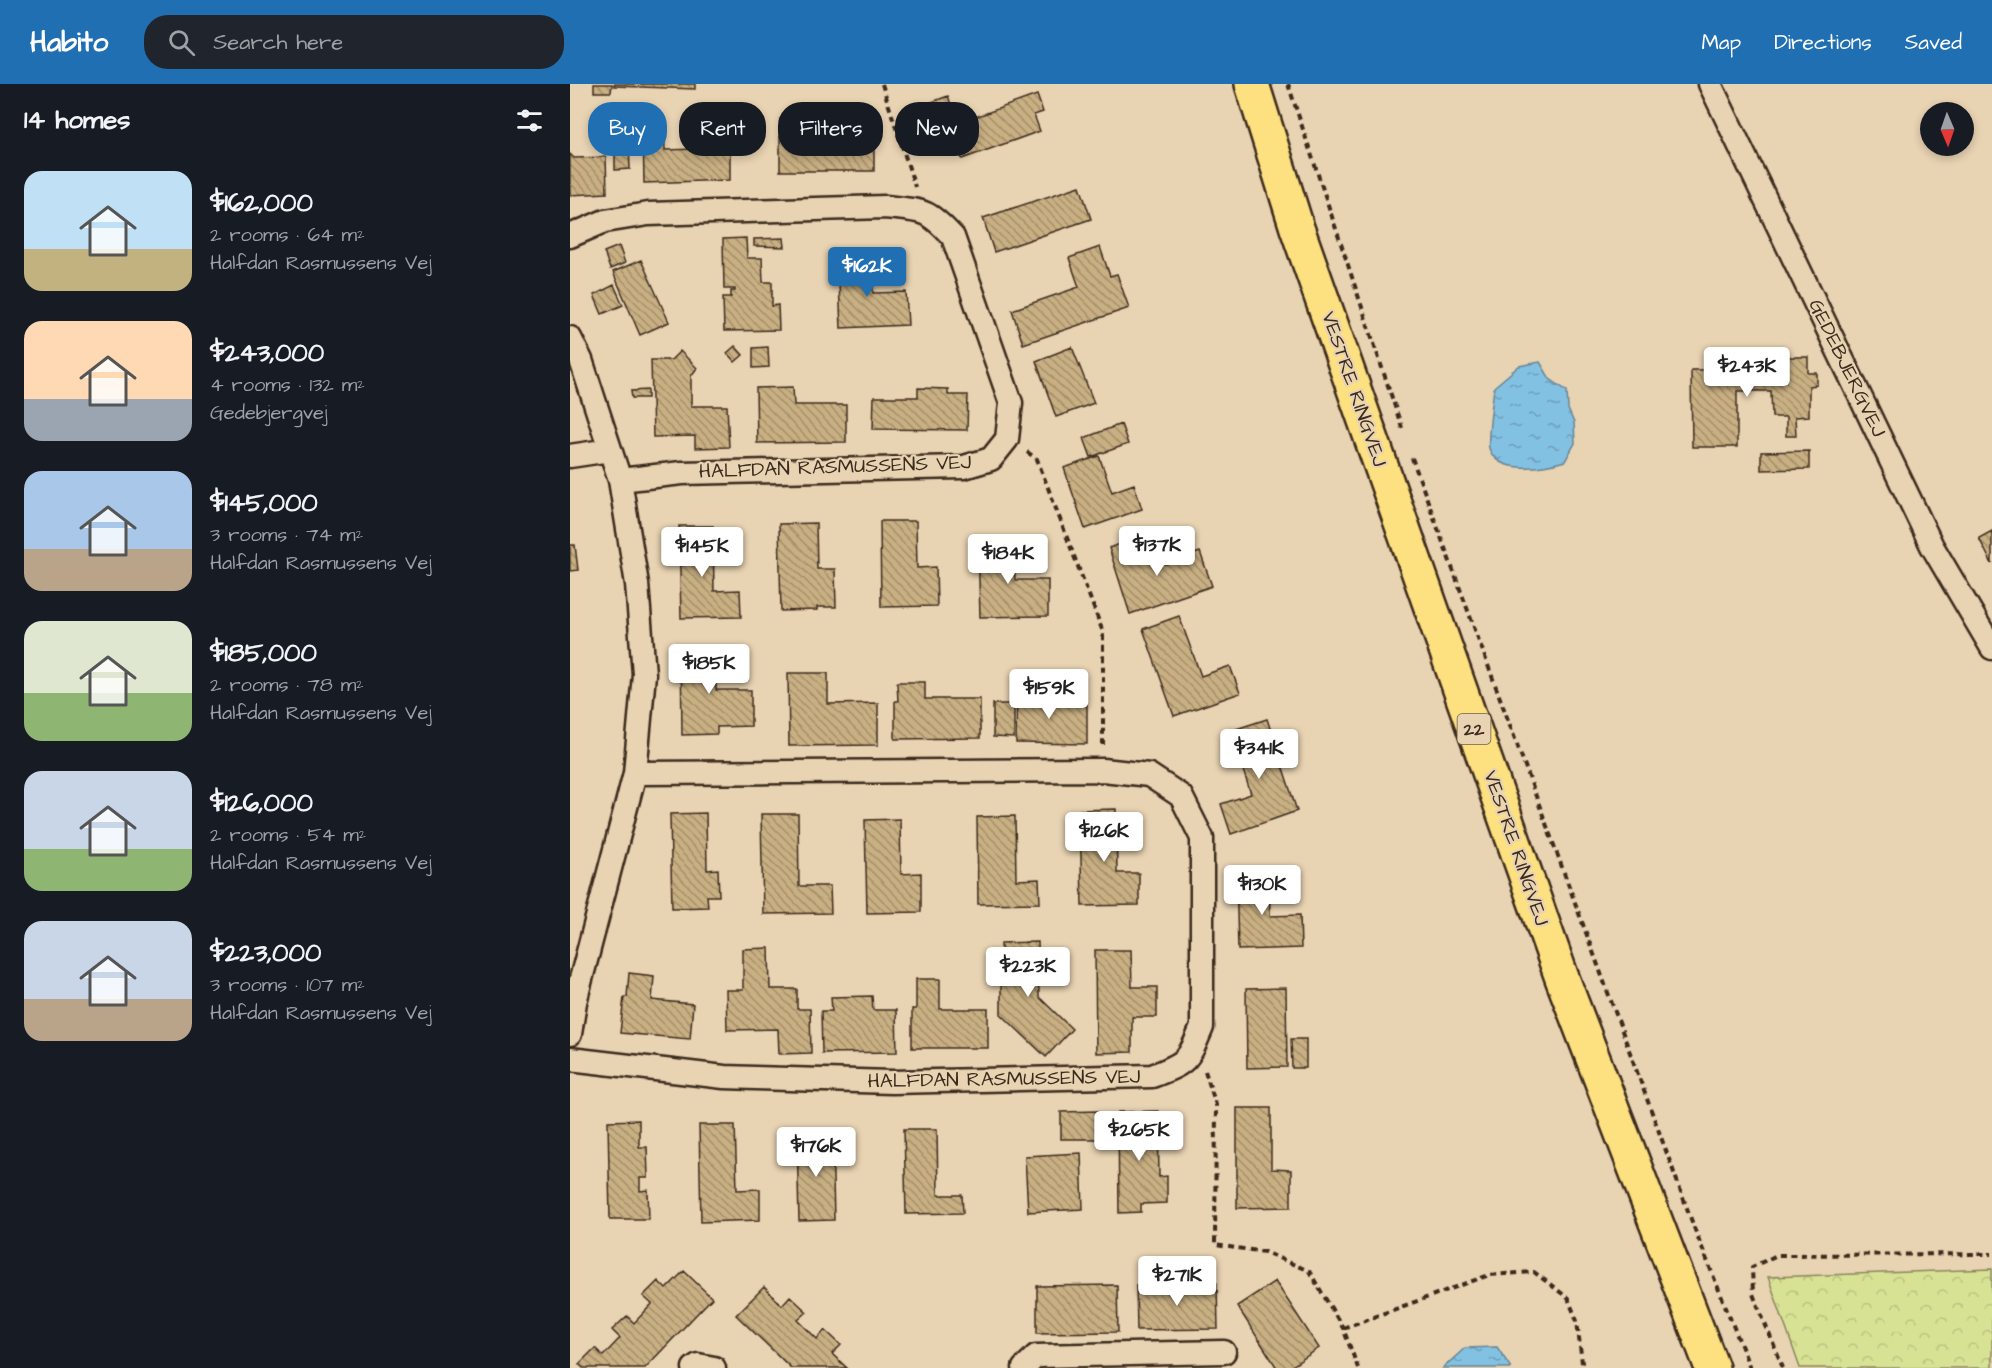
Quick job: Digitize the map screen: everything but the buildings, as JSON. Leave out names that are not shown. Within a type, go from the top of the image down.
[{"type":"main road","name":"VESTRE RINGVEJ","points":[[1252,84],[1298,228],[1562,978],[1712,1368]]},
{"type":"street","name":"GEDEBJERGVEJ","points":[[1710,84],[1932,546],[1992,648]]},
{"type":"street","points":[[570,236],[605,221],[648,214],[885,207],[922,211],[936,219],[952,237],[1011,403],[1007,439]]},
{"type":"street","points":[[570,338],[581,360],[620,480],[637,584],[644,674],[635,773],[575,1002],[570,1034]]},
{"type":"street","name":"HALFDAN RASMUSSENS VEJ","points":[[620,480],[682,473],[964,467],[991,459],[1007,439]]},
{"type":"street","points":[[570,456],[610,450]]},
{"type":"street","points":[[635,773],[1103,770],[1149,775],[1181,796],[1202,838],[1202,1027],[1190,1055]]},
{"type":"street","name":"HALFDAN RASMUSSENS VEJ","points":[[570,1059],[724,1077],[892,1082],[1152,1076],[1175,1067],[1190,1055]]},
{"type":"street","points":[[1024,1368],[1036,1356],[1224,1352]]},
{"type":"street","points":[[694,1368],[698,1365],[714,1368]]},
{"type":"path","points":[[882,84],[922,211]]},
{"type":"path","points":[[1288,84],[1402,429]]},
{"type":"path","points":[[1007,439],[1037,459],[1103,632],[1103,770]]},
{"type":"path","points":[[1410,452],[1691,1219],[1750,1368]]},
{"type":"path","points":[[1190,1055],[1207,1074],[1216,1105],[1215,1245],[1264,1251],[1309,1271],[1343,1328],[1358,1368]]},
{"type":"path","points":[[1783,1368],[1753,1294],[1752,1267],[1778,1254],[1992,1254]]},
{"type":"path","points":[[1343,1328],[1489,1275],[1534,1272],[1568,1298],[1577,1321],[1582,1363],[1580,1368]]},
{"type":"green space","points":[[1992,1269],[1992,1368],[1800,1368],[1768,1277]]},
{"type":"water","points":[[1540,362],[1550,379],[1567,391],[1568,409],[1574,423],[1575,443],[1565,461],[1534,467],[1501,463],[1489,448],[1494,387],[1519,366]]},
{"type":"water","points":[[1497,1347],[1511,1368],[1443,1368],[1465,1348]]}]
